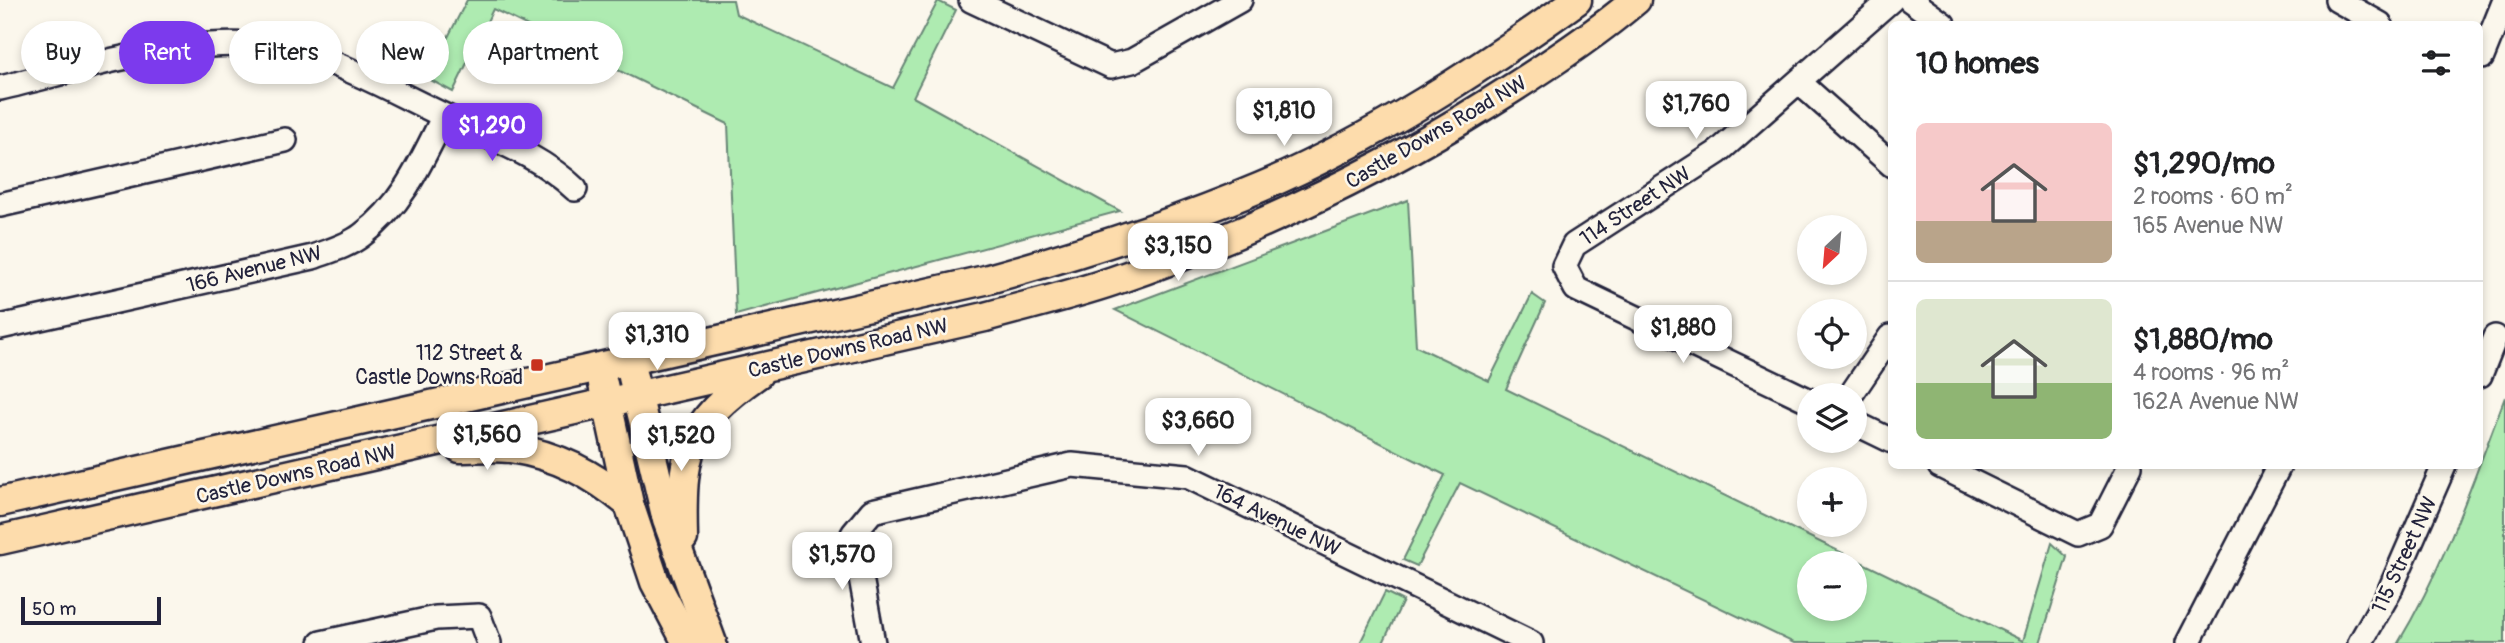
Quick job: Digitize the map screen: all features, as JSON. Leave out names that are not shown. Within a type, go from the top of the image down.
[{"type":"main road","name":"Castle Downs Road NW","points":[[0,502],[985,280],[1091,251],[1205,210],[1264,185],[1406,113],[1516,44],[1577,0]]},
{"type":"main road","name":"Castle Downs Road NW","points":[[0,540],[985,317],[1111,281],[1220,241],[1352,182],[1426,143],[1537,73],[1636,0]]},
{"type":"main road","points":[[629,361],[667,520],[712,643]]},
{"type":"main road","points":[[684,563],[682,499],[686,460],[697,430],[728,395],[769,366]]},
{"type":"main road","points":[[599,368],[629,504],[655,582],[687,643]]},
{"type":"main road","points":[[405,449],[508,448],[543,455],[604,482],[629,504]]},
{"type":"street","points":[[979,2],[1111,66],[1132,61],[1240,0]]},
{"type":"street","name":"114 Street NW","points":[[1797,395],[1576,289],[1564,266],[1574,245],[1718,152],[1800,83],[1891,0]]},
{"type":"street","points":[[1910,0],[1939,21]]},
{"type":"street","points":[[2337,0],[2366,21]]},
{"type":"street","points":[[2483,55],[2505,0]]},
{"type":"street","points":[[0,88],[157,52],[238,43],[279,48],[350,70],[546,165],[575,189]]},
{"type":"street","points":[[1800,83],[1888,161]]},
{"type":"street","name":"166 Avenue NW","points":[[0,327],[313,257],[340,247],[361,236],[397,201],[409,184],[444,116]]},
{"type":"street","points":[[0,205],[285,141]]},
{"type":"street","points":[[2483,366],[2493,336]]},
{"type":"street","points":[[1859,383],[1888,340]]},
{"type":"street","points":[[1867,429],[1888,439]]},
{"type":"street","name":"164 Avenue NW","points":[[873,643],[853,534],[872,511],[1072,465],[1187,477],[1531,643]]},
{"type":"street","points":[[1946,469],[2078,534],[2100,525],[2128,469]]},
{"type":"street","points":[[2189,643],[2276,469]]},
{"type":"street","name":"115 Street NW","points":[[2360,643],[2395,579],[2443,469]]},
{"type":"street","points":[[321,643],[436,618],[479,616],[489,643]]},
{"type":"green space","points":[[467,0],[733,0],[736,14],[893,88],[938,1],[956,10],[913,97],[1120,211],[736,315],[728,124],[623,73],[623,21],[518,21],[493,9],[487,21],[463,21],[463,71],[453,92],[438,84],[449,84],[449,35]]},
{"type":"green space","points":[[1408,200],[1416,346],[1489,381],[1532,294],[1545,303],[1506,389],[1797,531],[1797,537],[1810,537],[1838,551],[1797,551],[1797,621],[1867,621],[1867,565],[2023,641],[2052,543],[2067,557],[2040,643],[1794,643],[1460,483],[1417,566],[1403,560],[1445,475],[1115,310]]},
{"type":"green space","points":[[2505,397],[2505,643],[2398,643],[2444,553],[2477,469],[2483,469],[2483,454]]},
{"type":"green space","points":[[1385,592],[1403,601],[1383,643],[1360,643]]},
{"type":"place","name":"112 Street & Castle Downs Road","points":[[537,365]]}]
